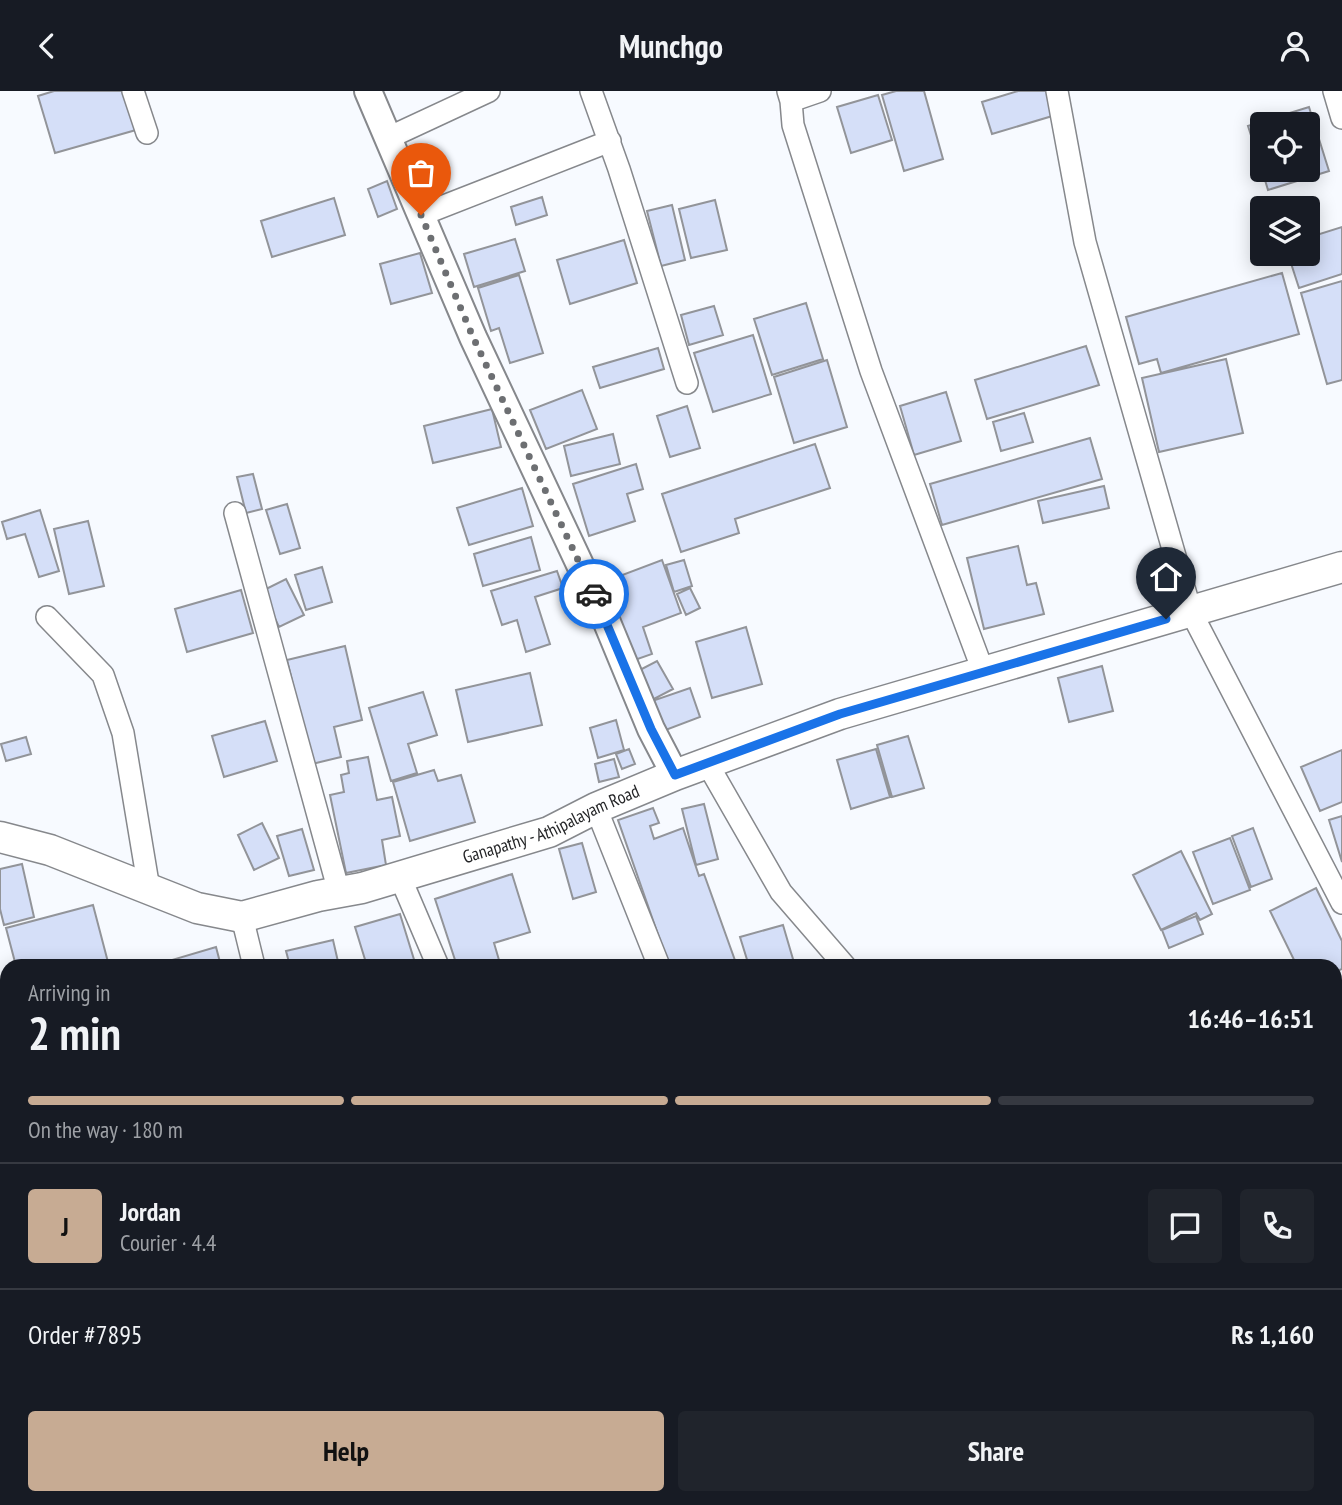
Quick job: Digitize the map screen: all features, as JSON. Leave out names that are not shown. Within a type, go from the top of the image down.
[{"type":"main road","name":"Ganapathy - Athipalayam Road","points":[[0,837],[50,850],[197,908],[242,917],[400,877],[550,832],[596,808],[675,775],[840,714],[1342,567]]},
{"type":"street","points":[[133,91],[147,133]]},
{"type":"street","points":[[368,91],[473,337],[606,620],[651,729],[675,775]]},
{"type":"street","points":[[388,138],[489,91]]},
{"type":"street","points":[[591,91],[610,141],[687,383]]},
{"type":"street","points":[[820,91],[790,96],[793,125],[871,371],[983,671]]},
{"type":"street","points":[[1057,91],[1085,242],[1191,612],[1342,904]]},
{"type":"street","points":[[1334,91],[1342,118]]},
{"type":"street","points":[[421,215],[610,141]]},
{"type":"street","points":[[235,513],[339,892]]},
{"type":"street","points":[[47,617],[103,675],[123,733],[149,889]]},
{"type":"street","points":[[707,763],[781,892],[839,959]]},
{"type":"street","points":[[596,808],[656,959]]},
{"type":"street","points":[[400,877],[435,959]]},
{"type":"street","points":[[242,917],[252,959]]},
{"type":"building","points":[[54,91],[125,91],[136,130],[55,153],[38,96]]},
{"type":"building","points":[[896,91],[924,91],[943,159],[904,171],[882,95]]},
{"type":"building","points":[[1018,91],[1053,91],[1059,114],[992,134],[982,102]]},
{"type":"building","points":[[878,95],[892,140],[851,153],[837,107]]},
{"type":"building","points":[[1309,107],[1311,112],[1293,112]]},
{"type":"building","points":[[1320,142],[1329,171],[1320,174]]},
{"type":"building","points":[[387,181],[397,209],[378,217],[368,189]]},
{"type":"building","points":[[1266,182],[1294,182],[1268,190]]},
{"type":"building","points":[[542,197],[547,215],[516,225],[511,207]]},
{"type":"building","points":[[334,198],[345,235],[272,257],[261,221]]},
{"type":"building","points":[[715,200],[727,250],[691,258],[679,209]]},
{"type":"building","points":[[672,205],[685,260],[661,266],[647,211]]},
{"type":"building","points":[[1342,227],[1342,274],[1299,288],[1292,266],[1320,266],[1320,234]]},
{"type":"building","points":[[515,239],[525,271],[474,287],[464,254]]},
{"type":"building","points":[[624,240],[637,283],[570,304],[557,260]]},
{"type":"building","points":[[420,253],[432,293],[391,304],[380,264]]},
{"type":"building","points":[[1282,273],[1299,334],[1161,373],[1157,359],[1139,364],[1126,317]]},
{"type":"building","points":[[519,275],[543,353],[510,363],[499,328],[491,331],[478,288]]},
{"type":"building","points":[[1342,281],[1342,380],[1327,384],[1301,293]]},
{"type":"building","points":[[806,303],[823,359],[772,375],[754,319]]},
{"type":"building","points":[[714,306],[723,335],[689,345],[681,315]]},
{"type":"building","points":[[753,335],[771,394],[713,412],[694,353]]},
{"type":"building","points":[[1086,346],[1099,385],[987,419],[975,380]]},
{"type":"building","points":[[658,348],[664,369],[600,388],[593,367]]},
{"type":"building","points":[[1226,359],[1243,433],[1159,452],[1142,378]]},
{"type":"building","points":[[827,360],[847,427],[794,443],[774,377]]},
{"type":"building","points":[[582,390],[597,429],[546,449],[530,410]]},
{"type":"building","points":[[946,392],[961,441],[914,455],[900,406]]},
{"type":"building","points":[[687,406],[700,448],[670,457],[657,416]]},
{"type":"building","points":[[492,409],[501,447],[433,463],[424,426]]},
{"type":"building","points":[[1024,413],[1033,442],[1001,451],[993,422]]},
{"type":"building","points":[[613,434],[620,464],[571,476],[564,446]]},
{"type":"building","points":[[1090,438],[1102,479],[942,525],[930,484]]},
{"type":"building","points":[[815,444],[830,488],[735,519],[739,533],[681,552],[662,494]]},
{"type":"building","points":[[636,464],[643,489],[627,494],[635,521],[589,536],[573,484]]},
{"type":"building","points":[[253,474],[262,509],[246,513],[237,477]]},
{"type":"building","points":[[1104,486],[1109,508],[1043,523],[1038,501]]},
{"type":"building","points":[[522,488],[533,526],[469,545],[457,508]]},
{"type":"building","points":[[287,504],[300,548],[280,554],[266,510]]},
{"type":"building","points":[[40,510],[59,571],[39,577],[25,534],[7,539],[2,522]]},
{"type":"building","points":[[88,521],[104,586],[69,594],[54,529]]},
{"type":"building","points":[[531,537],[540,570],[483,586],[474,554]]},
{"type":"building","points":[[1018,546],[1027,585],[1036,583],[1044,614],[984,629],[967,558]]},
{"type":"building","points":[[662,560],[681,613],[643,627],[652,654],[629,662],[601,583]]},
{"type":"building","points":[[684,560],[692,586],[674,592],[666,565]]},
{"type":"building","points":[[322,567],[332,602],[306,610],[295,575]]},
{"type":"building","points":[[557,571],[563,588],[535,597],[550,644],[526,652],[517,620],[502,625],[491,591]]},
{"type":"building","points":[[286,579],[304,615],[279,627],[262,591]]},
{"type":"building","points":[[690,588],[700,608],[686,615],[677,594]]},
{"type":"building","points":[[241,590],[253,633],[187,652],[175,609]]},
{"type":"building","points":[[746,627],[762,684],[712,698],[696,642]]},
{"type":"building","points":[[345,646],[362,720],[334,727],[341,757],[312,764],[287,660]]},
{"type":"building","points":[[657,661],[673,689],[652,700],[636,672]]},
{"type":"building","points":[[1102,666],[1113,711],[1069,722],[1058,678]]},
{"type":"building","points":[[530,673],[542,725],[468,742],[456,690]]},
{"type":"building","points":[[690,688],[700,717],[663,731],[652,701]]},
{"type":"building","points":[[423,692],[437,735],[408,744],[417,773],[391,781],[369,708]]},
{"type":"building","points":[[616,720],[624,750],[598,758],[590,728]]},
{"type":"building","points":[[265,721],[277,761],[224,777],[212,736]]},
{"type":"building","points":[[908,736],[924,788],[892,797],[877,745]]},
{"type":"building","points":[[26,737],[31,754],[6,761],[1,744]]},
{"type":"building","points":[[629,749],[635,764],[622,769],[616,754]]},
{"type":"building","points":[[876,749],[890,797],[851,809],[837,760]]},
{"type":"building","points":[[1342,750],[1342,802],[1320,811],[1301,767]]},
{"type":"building","points":[[368,757],[377,800],[392,797],[400,836],[382,840],[386,865],[346,873],[330,795],[344,792],[341,775],[349,773],[347,761]]},
{"type":"building","points":[[614,759],[619,777],[599,782],[595,764]]},
{"type":"building","points":[[434,770],[438,781],[461,775],[475,822],[410,841],[393,782]]},
{"type":"building","points":[[704,804],[718,859],[696,865],[682,809]]},
{"type":"building","points":[[653,808],[659,823],[650,826],[654,839],[683,828],[699,876],[704,874],[734,959],[667,959],[618,820]]},
{"type":"building","points":[[1342,816],[1342,862],[1329,820]]},
{"type":"building","points":[[262,823],[279,858],[254,870],[238,835]]},
{"type":"building","points":[[1253,828],[1272,879],[1251,887],[1232,836]]},
{"type":"building","points":[[302,829],[314,870],[289,876],[277,836]]},
{"type":"building","points":[[1230,838],[1250,890],[1213,904],[1193,852]]},
{"type":"building","points":[[582,843],[596,892],[573,899],[559,849]]},
{"type":"building","points":[[1181,851],[1212,914],[1200,920],[1196,913],[1161,930],[1133,875]]},
{"type":"building","points":[[22,864],[34,917],[4,925],[0,909],[0,869]]},
{"type":"building","points":[[512,874],[530,932],[494,943],[499,959],[455,959],[435,899]]},
{"type":"building","points":[[1316,888],[1342,941],[1342,959],[1294,959],[1270,911]]},
{"type":"building","points":[[93,905],[107,959],[14,959],[6,928]]},
{"type":"building","points":[[400,914],[414,959],[365,959],[355,927]]},
{"type":"building","points":[[1196,916],[1203,934],[1169,948],[1162,930]]},
{"type":"building","points":[[783,925],[793,959],[747,959],[740,937]]},
{"type":"building","points":[[333,940],[337,959],[288,959],[286,951]]},
{"type":"building","points":[[216,947],[219,959],[175,959]]},
{"type":"way so far","points":[[421,215],[473,337],[594,594]]},
{"type":"route","points":[[594,594],[651,729],[675,775],[840,714],[1166,619]]}]
